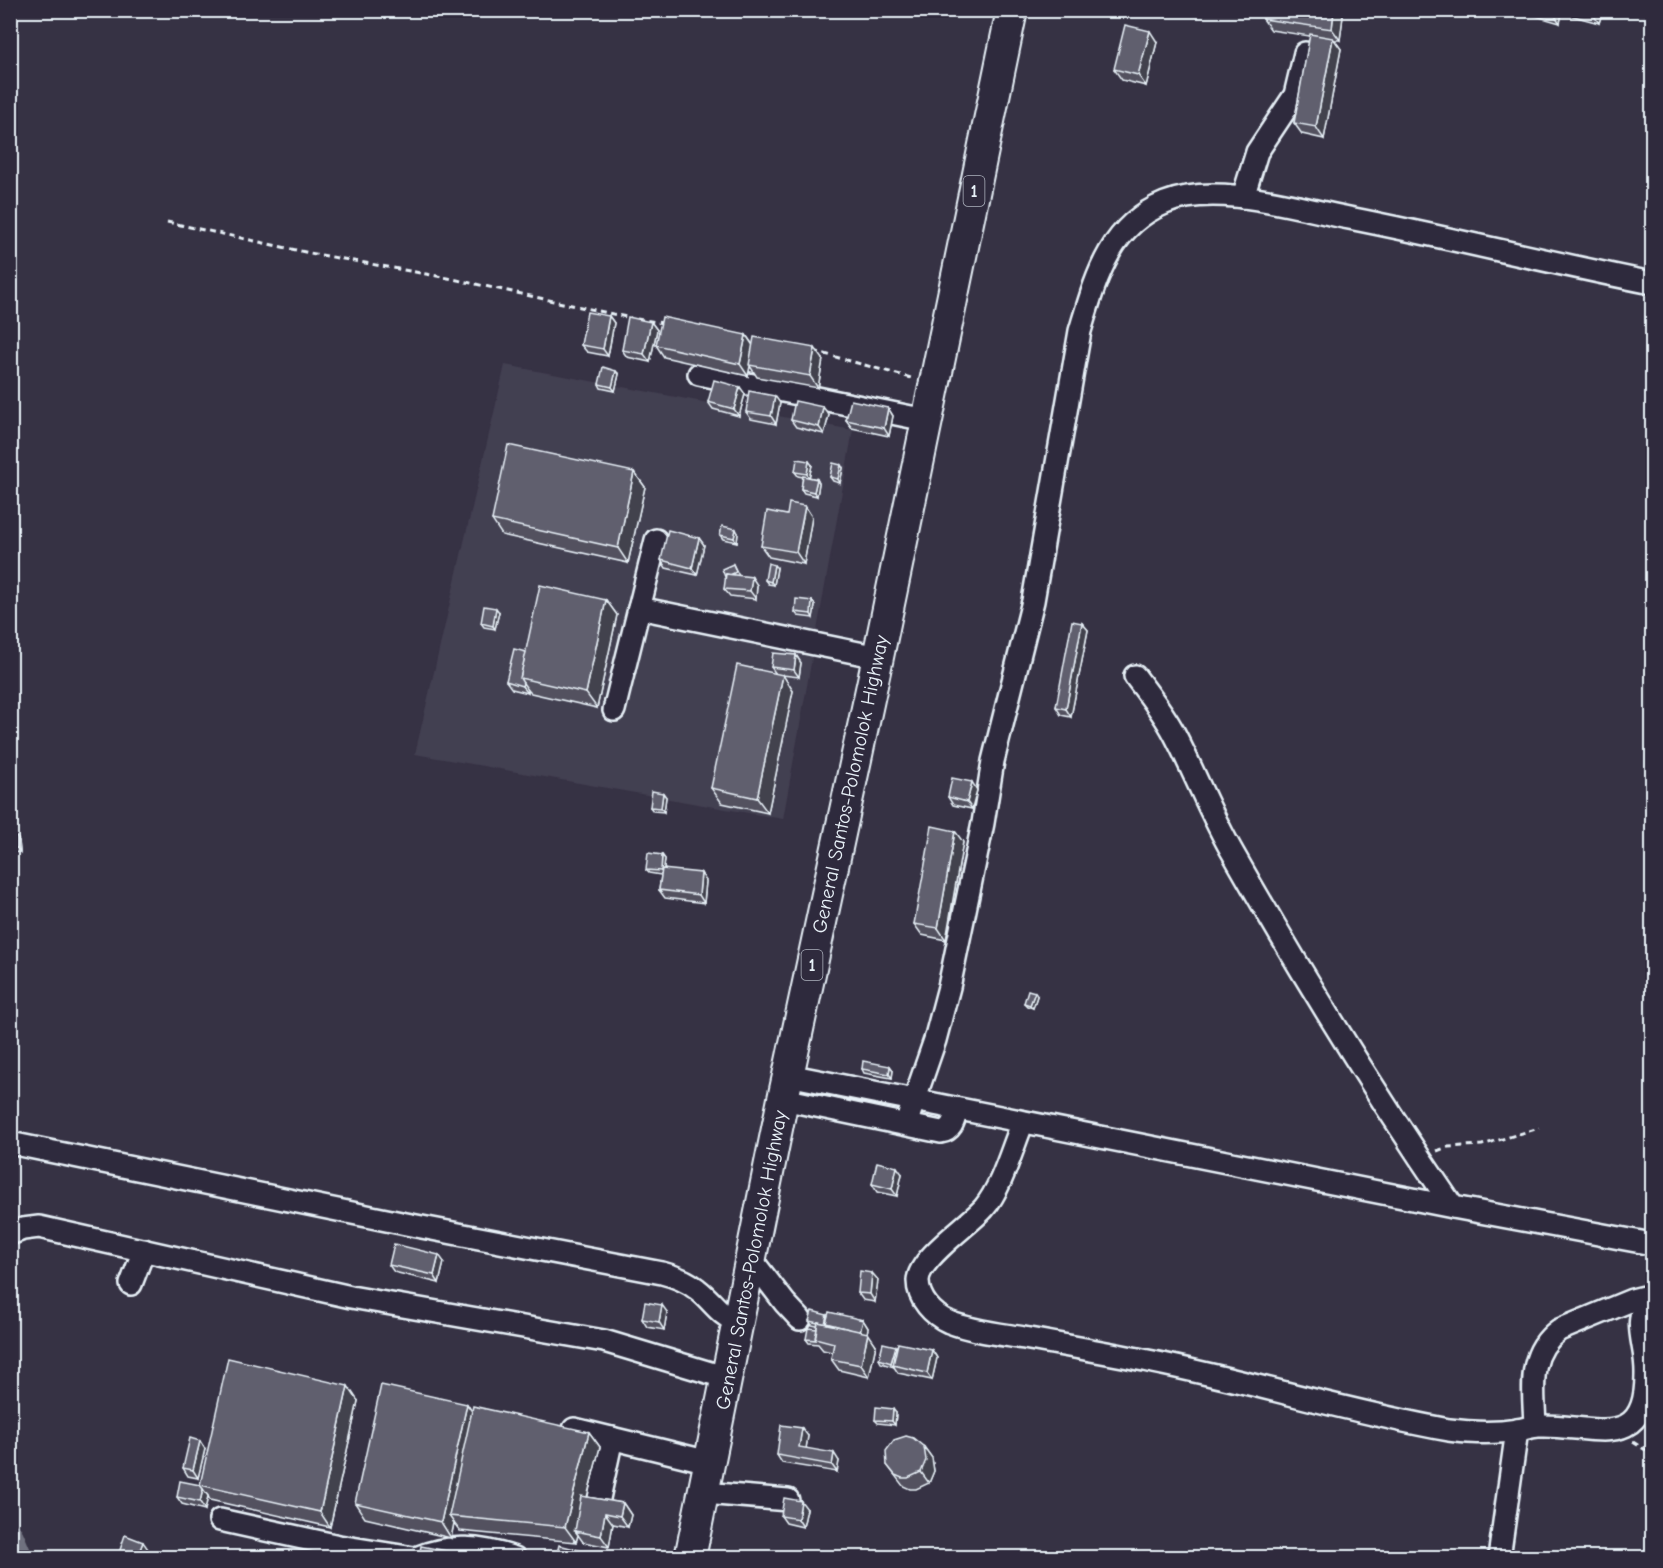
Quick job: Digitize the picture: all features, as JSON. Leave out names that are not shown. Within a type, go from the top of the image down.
[{"type":"highway","name":"General Santos-Polomolok Highway","points":[[690,1557],[1012,10]]},
{"type":"street","points":[[1243,197],[1257,152],[1295,95],[1305,53]]},
{"type":"street","points":[[906,1124],[935,1040],[949,987],[993,761],[1033,601],[1080,331],[1092,291],[1112,246],[1125,230],[1165,204],[1184,198],[1243,197],[1414,230],[1653,283]]},
{"type":"street","points":[[699,374],[926,420]]},
{"type":"street","points":[[614,710],[656,540]]},
{"type":"street","points":[[639,608],[878,657]]},
{"type":"street","points":[[1136,676],[1163,713],[1174,733],[1235,858],[1358,1064],[1453,1207]]},
{"type":"street","points":[[839,1111],[844,1086]]},
{"type":"street","points":[[786,1087],[844,1086],[1453,1207],[1653,1244]]},
{"type":"street","points":[[786,1087],[839,1111],[945,1131],[952,1126],[957,1109]]},
{"type":"street","points":[[876,1118],[880,1093]]},
{"type":"street","points":[[1023,1122],[996,1189],[984,1208],[921,1269],[918,1279],[920,1293],[926,1305],[936,1315],[949,1322],[986,1331],[1177,1366],[1423,1426],[1472,1433],[1558,1426],[1614,1431],[1638,1416],[1643,1406],[1647,1371],[1639,1318],[1642,1307],[1651,1295]]},
{"type":"street","points":[[10,1143],[406,1224],[662,1273],[690,1284],[721,1313],[738,1323]]},
{"type":"street","points":[[10,1234],[23,1229],[39,1227],[351,1297],[603,1341],[727,1378]]},
{"type":"street","points":[[131,1284],[144,1250]]},
{"type":"street","points":[[751,1259],[800,1319]]},
{"type":"street","points":[[1499,1557],[1526,1428],[1536,1361],[1542,1347],[1549,1337],[1559,1330],[1632,1300],[1651,1295]]},
{"type":"street","points":[[574,1429],[709,1462]]},
{"type":"street","points":[[598,1503],[612,1438]]},
{"type":"street","points":[[705,1493],[789,1500]]},
{"type":"street","points":[[220,1520],[339,1546],[415,1557],[457,1547],[472,1547],[515,1557]]},
{"type":"path","points":[[167,222],[310,253],[448,278],[614,316],[670,324]]},
{"type":"path","points":[[811,350],[934,384]]},
{"type":"path","points":[[1418,1157],[1448,1147],[1482,1145],[1539,1128]]},
{"type":"shaded area","points":[[505,365],[853,430],[783,819],[415,754]]},
{"type":"building","points":[[1264,10],[1334,10],[1332,29],[1263,19]]},
{"type":"building","points":[[1125,25],[1150,31],[1138,75],[1114,69]]},
{"type":"building","points":[[1310,34],[1333,38],[1316,127],[1294,123]]},
{"type":"building","points":[[587,312],[609,316],[603,349],[581,345]]},
{"type":"building","points":[[628,317],[651,322],[644,354],[622,350]]},
{"type":"building","points":[[662,317],[746,335],[740,364],[656,345]]},
{"type":"building","points":[[754,337],[815,348],[810,376],[749,365]]},
{"type":"building","points":[[603,367],[616,371],[612,387],[599,384]]},
{"type":"building","points":[[714,380],[740,387],[734,409],[708,402]]},
{"type":"building","points":[[749,391],[775,396],[771,416],[746,412]]},
{"type":"building","points":[[851,400],[888,408],[884,428],[846,420]]},
{"type":"building","points":[[795,401],[823,407],[819,427],[791,420]]},
{"type":"building","points":[[508,445],[634,472],[618,548],[492,520]]},
{"type":"building","points":[[797,459],[809,461],[807,474],[795,472]]},
{"type":"building","points":[[833,463],[841,465],[838,479],[830,477]]},
{"type":"building","points":[[803,476],[817,479],[814,492],[801,489]]},
{"type":"building","points":[[789,503],[805,506],[796,552],[761,546],[767,511],[787,515]]},
{"type":"building","points":[[722,526],[736,529],[734,538],[720,535]]},
{"type":"building","points":[[668,530],[699,538],[692,568],[661,560]]},
{"type":"building","points":[[768,563],[774,565],[771,582],[765,580]]},
{"type":"building","points":[[733,564],[736,572],[726,574],[725,577],[722,569]]},
{"type":"building","points":[[726,574],[752,577],[750,591],[724,589]]},
{"type":"building","points":[[540,585],[606,600],[586,693],[520,678]]},
{"type":"building","points":[[796,599],[812,601],[811,614],[795,612]]},
{"type":"building","points":[[484,606],[496,608],[493,626],[481,623]]},
{"type":"building","points":[[1072,621],[1082,623],[1066,709],[1056,707]]},
{"type":"building","points":[[514,649],[526,652],[520,678],[522,686],[506,681]]},
{"type":"building","points":[[773,653],[796,655],[794,670],[771,667]]},
{"type":"building","points":[[737,665],[783,675],[757,798],[711,788]]},
{"type":"building","points":[[952,778],[972,782],[967,802],[948,797]]},
{"type":"building","points":[[652,791],[663,793],[661,808],[650,807]]},
{"type":"building","points":[[932,826],[955,831],[938,928],[914,924]]},
{"type":"building","points":[[10,837],[17,837],[17,848],[10,849]]},
{"type":"building","points":[[648,853],[662,855],[661,871],[646,870]]},
{"type":"building","points":[[662,869],[701,873],[699,895],[659,890]]},
{"type":"building","points":[[1028,990],[1035,992],[1030,1005],[1024,1003]]},
{"type":"building","points":[[863,1061],[890,1066],[889,1074],[862,1069]]},
{"type":"building","points":[[877,1162],[897,1167],[892,1189],[872,1184]]},
{"type":"building","points":[[394,1244],[439,1255],[434,1275],[389,1265]]},
{"type":"building","points":[[860,1271],[872,1273],[870,1294],[858,1293]]},
{"type":"building","points":[[645,1302],[662,1305],[659,1322],[642,1319]]},
{"type":"building","points":[[812,1311],[827,1315],[825,1324],[809,1321]]},
{"type":"building","points":[[829,1312],[863,1320],[860,1332],[826,1323]]},
{"type":"building","points":[[818,1322],[868,1333],[861,1365],[831,1359],[834,1343],[815,1338]]},
{"type":"building","points":[[808,1328],[817,1329],[816,1340],[806,1339]]},
{"type":"building","points":[[883,1343],[896,1346],[891,1363],[879,1359]]},
{"type":"building","points":[[898,1343],[932,1350],[927,1373],[893,1365]]},
{"type":"building","points":[[228,1358],[348,1386],[320,1512],[200,1485]]},
{"type":"building","points":[[381,1385],[467,1404],[441,1522],[355,1503]]},
{"type":"building","points":[[473,1406],[589,1432],[565,1527],[449,1516]]},
{"type":"building","points":[[876,1407],[893,1409],[892,1421],[875,1420]]},
{"type":"building","points":[[781,1425],[802,1428],[799,1447],[834,1453],[832,1465],[777,1455]]},
{"type":"building","points":[[906,1436],[913,1438],[924,1447],[926,1460],[921,1472],[908,1478],[902,1478],[895,1475],[887,1465],[886,1451],[894,1440]]},
{"type":"building","points":[[190,1438],[200,1441],[193,1470],[183,1468]]},
{"type":"building","points":[[180,1481],[200,1485],[203,1489],[200,1502],[177,1497]]},
{"type":"building","points":[[581,1496],[623,1503],[620,1516],[605,1513],[601,1536],[575,1531]]},
{"type":"building","points":[[784,1498],[801,1501],[798,1519],[781,1516]]},
{"type":"building","points":[[125,1535],[143,1542],[137,1557],[118,1556]]},
{"type":"building","points":[[559,1545],[590,1553],[589,1557],[556,1557]]},
{"type":"building","points":[[421,1546],[457,1553],[456,1557],[419,1557]]},
{"type":"waterway","points":[[10,1537],[19,1558]]}]
